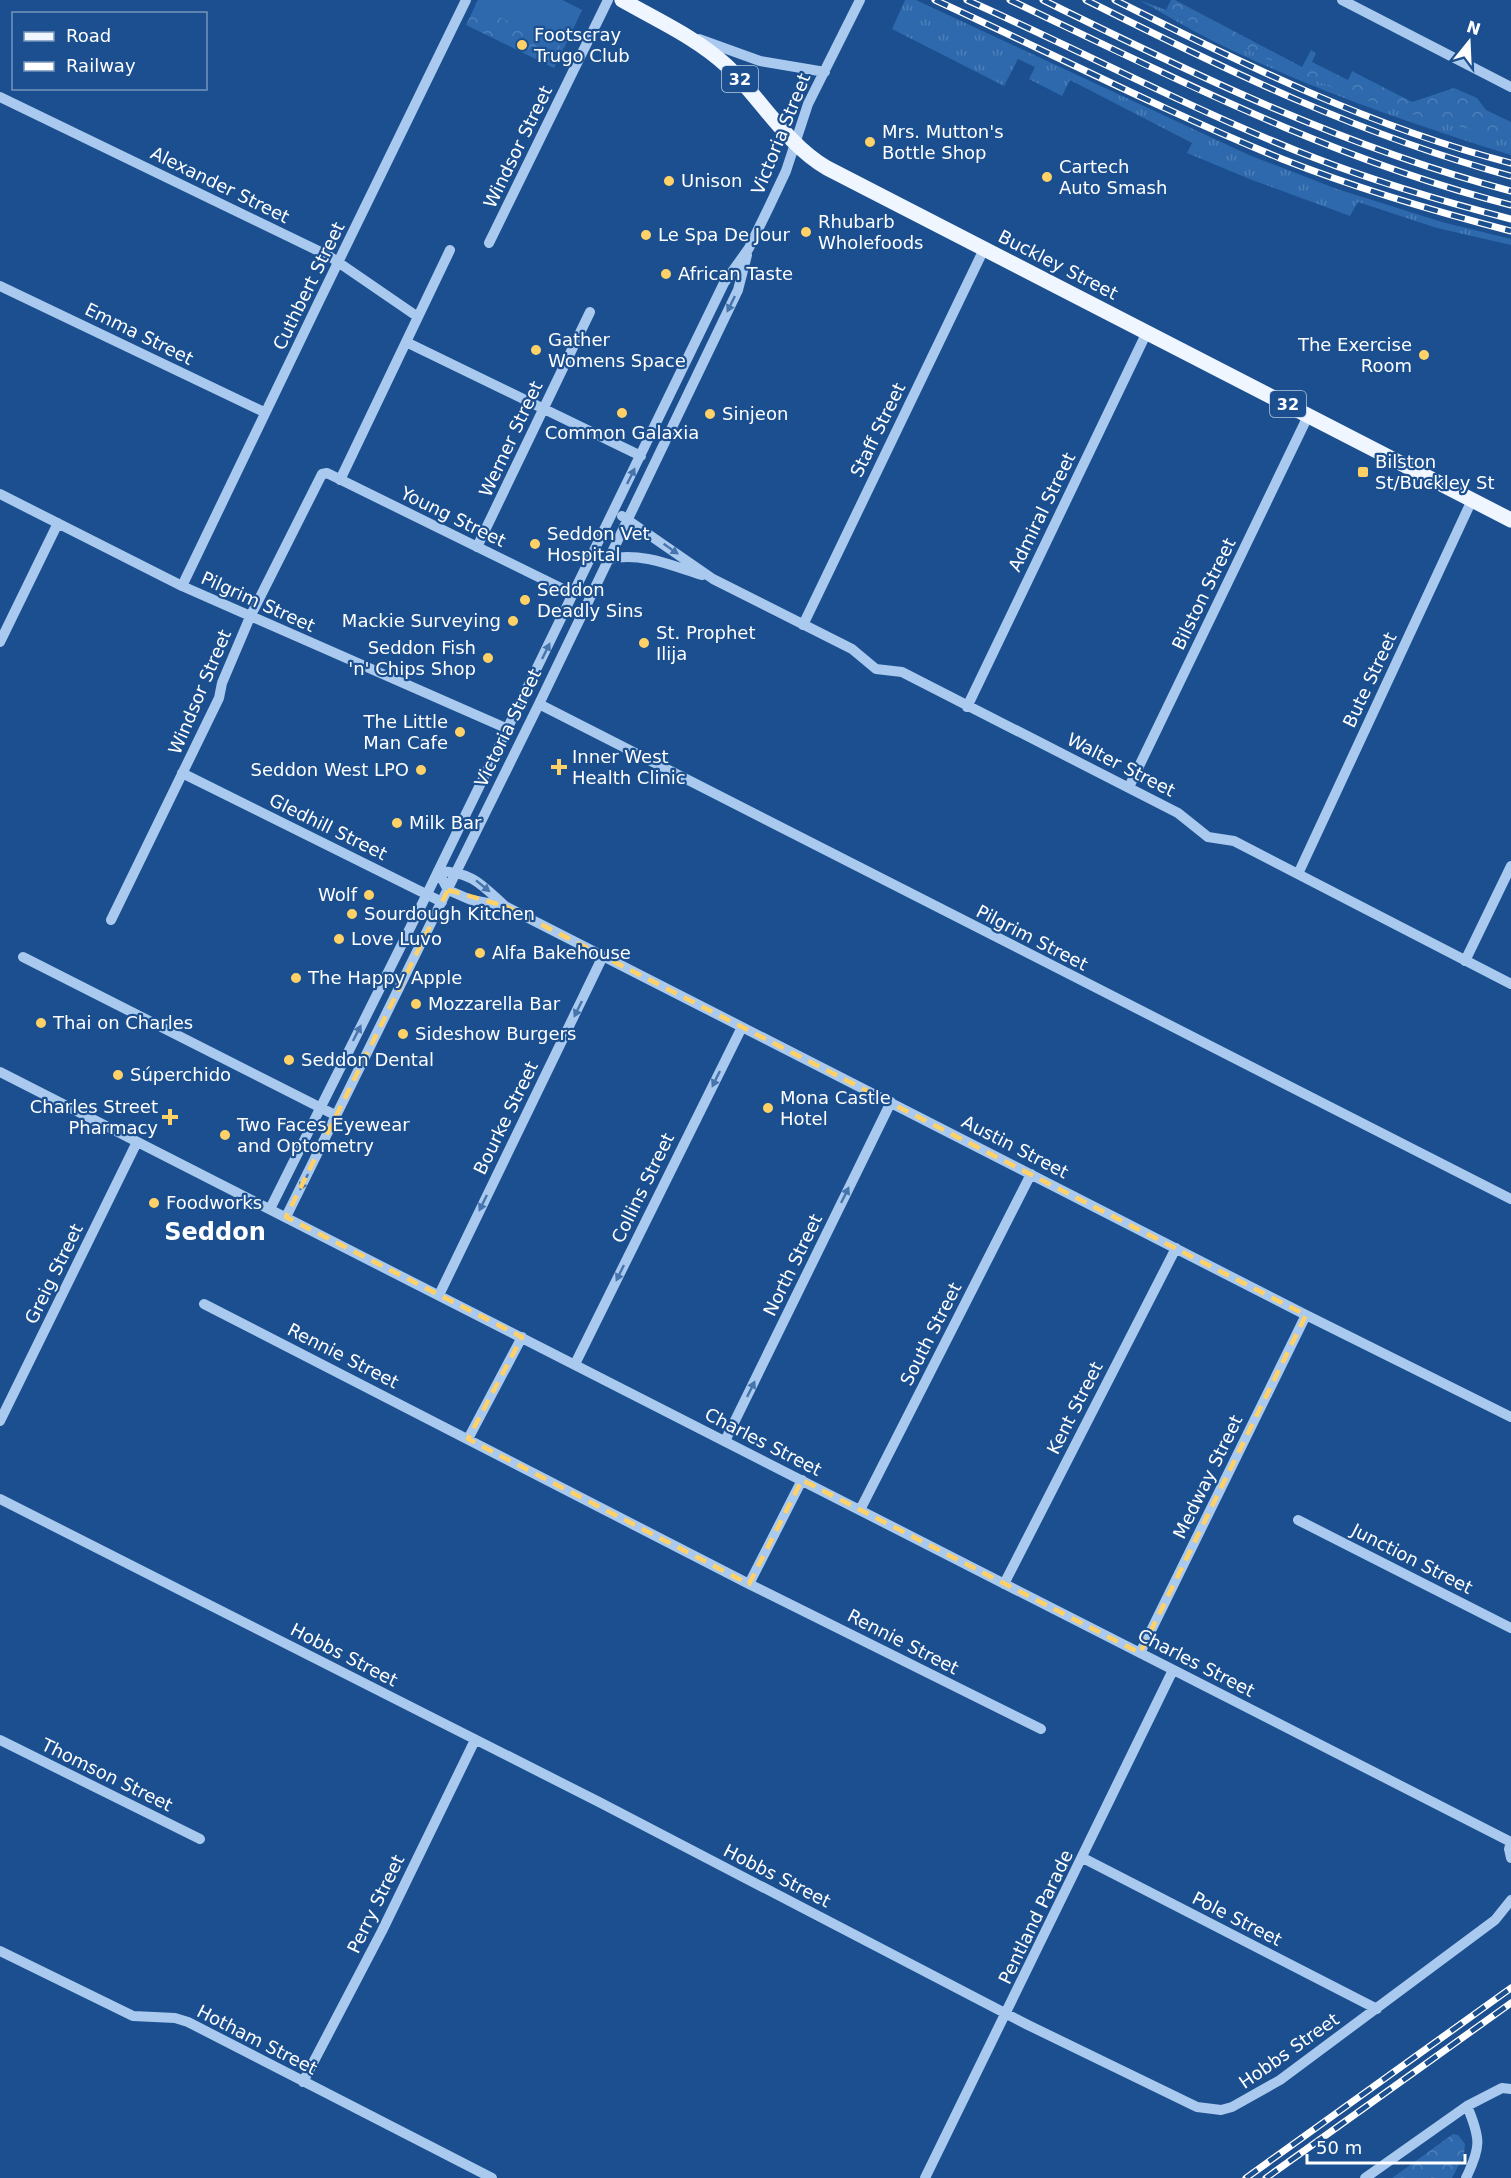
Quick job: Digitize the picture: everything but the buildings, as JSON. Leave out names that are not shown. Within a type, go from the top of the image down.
[{"type":"main road","name":"Buckley Street","points":[[622,0],[706,48],[727,66],[813,159],[833,172],[1309,414],[1511,520]]},
{"type":"street","name":"Cuthbert Street","points":[[182,586],[264,412],[466,0]]},
{"type":"street","name":"Windsor Street","points":[[489,243],[608,0]]},
{"type":"street","name":"Victoria Street","points":[[270,1209],[508,729],[724,283],[749,248],[786,171],[808,104],[860,0]]},
{"type":"street","points":[[1342,0],[1511,87]]},
{"type":"street","points":[[674,29],[760,61],[825,72]]},
{"type":"street","name":"Alexander Street","points":[[0,97],[319,251],[418,317]]},
{"type":"street","name":"Victoria Street","points":[[286,1217],[539,704],[738,290],[749,248]]},
{"type":"street","name":"Staff Street","points":[[803,625],[984,249]]},
{"type":"street","points":[[340,480],[450,250]]},
{"type":"street","name":"Emma Street","points":[[0,286],[264,412]]},
{"type":"street","name":"Werner Street","points":[[477,547],[590,312]]},
{"type":"street","name":"Admiral Street","points":[[968,707],[1147,332]]},
{"type":"street","points":[[406,342],[640,456]]},
{"type":"street","name":"Bilston Street","points":[[1129,787],[1309,414]]},
{"type":"street","name":"Young Street","points":[[318,478],[327,473],[573,594]]},
{"type":"street","name":"Windsor Street","points":[[111,920],[219,698],[222,682],[250,617],[318,478]]},
{"type":"street","name":"Pilgrim Street","points":[[0,494],[182,586],[508,729]]},
{"type":"street","name":"Bute Street","points":[[1298,874],[1472,500]]},
{"type":"street","name":"Walter Street","points":[[614,512],[713,579],[852,649],[876,669],[902,672],[1178,813],[1208,837],[1234,841],[1511,984]]},
{"type":"street","points":[[0,642],[58,524]]},
{"type":"street","name":"Walter Street","points":[[608,559],[642,557],[713,579]]},
{"type":"street","name":"Pilgrim Street","points":[[539,704],[1511,1199]]},
{"type":"street","name":"Gledhill Street","points":[[182,773],[442,902]]},
{"type":"street","points":[[1465,961],[1511,866]]},
{"type":"street","points":[[438,871],[457,872]]},
{"type":"street","points":[[438,871],[448,890]]},
{"type":"street","name":"Austin Street","points":[[457,872],[480,883],[505,906],[1306,1315],[1511,1417]]},
{"type":"street","name":"Austin Street","points":[[448,890],[471,900],[505,906]]},
{"type":"street","name":"Bourke Street","points":[[439,1295],[603,956]]},
{"type":"street","points":[[23,957],[336,1114]]},
{"type":"street","name":"Collins Street","points":[[575,1364],[742,1027]]},
{"type":"street","name":"Charles Street","points":[[0,1072],[1511,1842]]},
{"type":"street","name":"North Street","points":[[725,1442],[891,1102]]},
{"type":"street","name":"Greig Street","points":[[0,1421],[137,1142]]},
{"type":"street","name":"South Street","points":[[860,1510],[1031,1174]]},
{"type":"street","name":"Kent Street","points":[[1004,1584],[1176,1248]]},
{"type":"street","name":"Rennie Street","points":[[204,1304],[750,1584],[1041,1729]]},
{"type":"street","name":"Medway Street","points":[[1140,1653],[1306,1315]]},
{"type":"street","points":[[468,1439],[522,1337]]},
{"type":"street","points":[[750,1584],[802,1480]]},
{"type":"street","name":"Hobbs Street","points":[[0,1499],[609,1807],[1006,2014],[1187,2103],[1209,2110],[1221,2110],[1242,2103],[1280,2080],[1496,1920],[1511,1900]]},
{"type":"street","name":"Junction Street","points":[[1298,1520],[1511,1628]]},
{"type":"street","name":"Pentland Parade","points":[[925,2178],[1173,1670]]},
{"type":"street","name":"Thomson Street","points":[[0,1740],[200,1839]]},
{"type":"street","name":"Perry Street","points":[[303,2082],[382,1931],[475,1740]]},
{"type":"street","points":[[1511,1842],[1509,1850],[1511,1858]]},
{"type":"street","name":"Pole Street","points":[[1083,1858],[1377,2009]]},
{"type":"street","name":"Hotham Street","points":[[0,1951],[133,2016],[175,2018],[188,2022],[492,2178]]},
{"type":"street","points":[[1365,2178],[1467,2106],[1507,2089]]},
{"type":"street","points":[[1466,2178],[1477,2156],[1479,2145],[1467,2106]]},
{"type":"highlighted area","points":[[448,890],[505,906],[1306,1315],[1140,1653],[802,1480],[749,1584],[468,1439],[522,1337],[286,1217]]},
{"type":"green space","points":[[478,0],[562,0],[582,10],[554,68],[466,25]]},
{"type":"green space","points":[[478,0],[562,0],[582,10],[564,48],[475,5]]},
{"type":"green space","points":[[905,0],[916,0],[1249,155],[1337,189],[1442,222],[1511,239],[1511,245],[1437,228],[1358,202],[1350,216],[1252,180],[1187,153],[1192,143],[1070,80],[1062,96],[1029,79],[1035,67],[1018,59],[1004,86],[892,29]]},
{"type":"green space","points":[[1139,0],[1358,97],[1511,140],[1511,155],[1397,117],[1284,74],[1193,31]]},
{"type":"green space","points":[[1171,0],[1175,0],[1302,67],[1311,50],[1316,53],[1312,62],[1348,80],[1352,71],[1412,102],[1454,88],[1477,98],[1486,110],[1511,122],[1511,140],[1395,109],[1333,88],[1166,10]]},
{"type":"green space","points":[[1453,2134],[1458,2135],[1465,2144],[1464,2155],[1452,2178],[1392,2178]]},
{"type":"railway","points":[[935,0],[1151,102],[1282,159],[1395,198],[1511,231]]},
{"type":"railway","points":[[967,0],[1183,102],[1315,158],[1412,192],[1511,219]]},
{"type":"railway","points":[[1010,0],[1194,87],[1318,141],[1381,165],[1511,205]]},
{"type":"railway","points":[[1043,0],[1272,108],[1390,154],[1511,191]]},
{"type":"railway","points":[[1086,0],[1190,51],[1347,121],[1456,160],[1511,176]]},
{"type":"railway","points":[[1115,0],[1211,48],[1359,113],[1460,149],[1511,163]]},
{"type":"railway","points":[[1246,2178],[1511,1988]]},
{"type":"railway","points":[[1266,2178],[1511,2003]]},
{"type":"place","name":"Footscray Trugo Club","points":[[522,45]]},
{"type":"place","name":"Mrs. Mutton's Bottle Shop","points":[[870,142]]},
{"type":"place","name":"Cartech Auto Smash","points":[[1047,177]]},
{"type":"place","name":"Unison","points":[[669,181]]},
{"type":"place","name":"Rhubarb Wholefoods","points":[[806,232]]},
{"type":"place","name":"Le Spa De Jour","points":[[646,235]]},
{"type":"place","name":"African Taste","points":[[666,274]]},
{"type":"place","name":"Gather Womens Space","points":[[536,350]]},
{"type":"place","name":"The Exercise Room","points":[[1424,355]]},
{"type":"place","name":"Common Galaxia","points":[[622,413]]},
{"type":"place","name":"Sinjeon","points":[[710,414]]},
{"type":"place","name":"Bilston St/Buckley St","points":[[1363,472]]},
{"type":"place","name":"Seddon Vet Hospital","points":[[535,544]]},
{"type":"place","name":"Seddon Deadly Sins","points":[[525,600]]},
{"type":"place","name":"Mackie Surveying","points":[[513,621]]},
{"type":"place","name":"St. Prophet Ilija","points":[[644,643]]},
{"type":"place","name":"Seddon Fish 'n' Chips Shop","points":[[488,658]]},
{"type":"place","name":"The Little Man Cafe","points":[[460,732]]},
{"type":"place","name":"Inner West Health Clinic","points":[[559,767]]},
{"type":"place","name":"Seddon West LPO","points":[[421,770]]},
{"type":"place","name":"Milk Bar","points":[[397,823]]},
{"type":"place","name":"Wolf","points":[[369,895]]},
{"type":"place","name":"Sourdough Kitchen","points":[[352,914]]},
{"type":"place","name":"Love Luvo","points":[[339,939]]},
{"type":"place","name":"Alfa Bakehouse","points":[[480,953]]},
{"type":"place","name":"The Happy Apple","points":[[296,978]]},
{"type":"place","name":"Mozzarella Bar","points":[[416,1004]]},
{"type":"place","name":"Thai on Charles","points":[[41,1023]]},
{"type":"place","name":"Sideshow Burgers","points":[[403,1034]]},
{"type":"place","name":"Seddon Dental","points":[[289,1060]]},
{"type":"place","name":"Súperchido","points":[[118,1075]]},
{"type":"place","name":"Mona Castle Hotel","points":[[768,1108]]},
{"type":"place","name":"Charles Street Pharmacy","points":[[170,1117]]},
{"type":"place","name":"Two Faces Eyewear and Optometry","points":[[225,1135]]},
{"type":"place","name":"Foodworks","points":[[154,1203]]},
{"type":"district","name":"Seddon","points":[[215,1232]]}]
